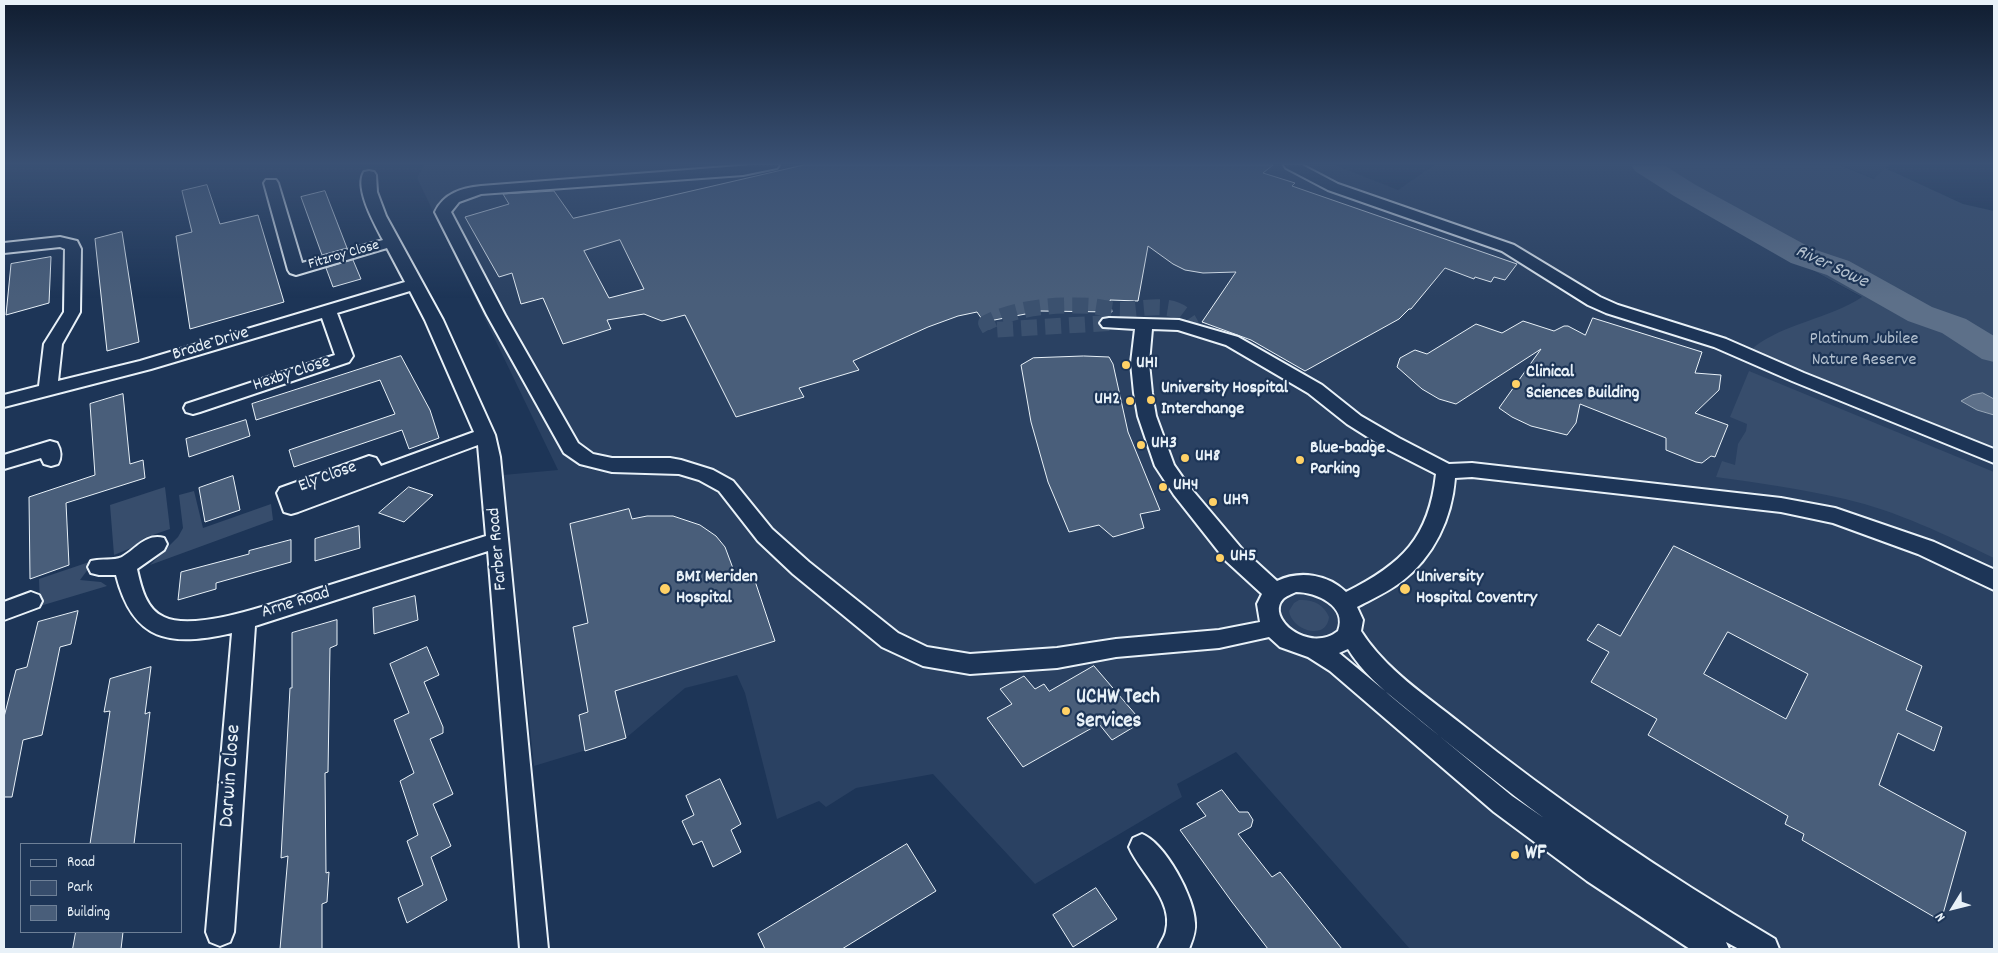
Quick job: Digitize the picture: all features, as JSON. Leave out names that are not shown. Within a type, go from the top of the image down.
[{"type":"street","name":"Fitzroy Close","points":[[279,209],[296,270],[392,242]]},
{"type":"street","name":"Farber Road","points":[[376,209],[434,320],[485,435],[490,457],[534,949]]},
{"type":"street","points":[[444,209],[443,212],[483,289],[570,448],[586,459],[612,465],[676,466],[706,475],[726,486],[766,535],[801,568],[890,640],[923,656],[970,664],[1041,659],[1116,648],[1219,639],[1257,632],[1273,626]]},
{"type":"street","points":[[1397,209],[1508,248],[1612,309],[1720,343],[1798,378],[1994,456]]},
{"type":"street","points":[[4,248],[60,242],[71,244],[73,248],[72,312],[53,344],[48,391]]},
{"type":"street","name":"Brade Drive","points":[[4,402],[145,365],[416,284]]},
{"type":"street","name":"Hexby Close","points":[[193,408],[343,358],[344,356],[328,310]]},
{"type":"street","points":[[1109,323],[1179,325],[1232,341],[1315,389],[1370,430],[1446,471],[1472,470],[1782,505],[1835,516],[1884,532],[1926,548],[1994,582]]},
{"type":"street","points":[[1144,325],[1140,363],[1143,393],[1147,416],[1165,466],[1181,490],[1234,555],[1274,592]]},
{"type":"street","name":"Ely Close","points":[[375,475],[485,435]]},
{"type":"street","points":[[4,462],[50,448],[51,459]]},
{"type":"street","points":[[1345,603],[1390,578],[1425,543],[1433,531],[1438,515],[1445,489],[1446,471]]},
{"type":"street","name":"Arne Road","points":[[125,566],[130,588],[142,613],[162,627],[196,630],[244,620],[498,540]]},
{"type":"street","points":[[99,567],[125,566],[156,544]]},
{"type":"street","points":[[1307,583],[1320,586],[1334,593],[1345,603],[1350,614],[1351,624],[1349,632],[1338,644],[1328,648],[1314,649],[1299,646],[1284,638],[1273,626],[1268,614],[1268,603],[1274,592],[1282,587],[1307,583]]},
{"type":"street","points":[[4,611],[31,601]]},
{"type":"street","name":"Darwin Close","points":[[220,932],[244,620]]},
{"type":"street","points":[[1349,632],[1368,659],[1417,703],[1510,778],[1605,848],[1715,920],[1765,949]]},
{"type":"street","points":[[1314,649],[1338,664],[1503,804],[1597,872],[1715,949]]},
{"type":"street","points":[[1142,846],[1177,900],[1180,936],[1172,949]]},
{"type":"shaded area","name":"University Hospital Coventry","points":[[432,209],[1701,209],[1994,369],[1994,949],[1410,949],[1236,752],[1177,784],[1182,797],[1035,884],[933,774],[856,788],[826,807],[819,801],[777,819],[745,693],[737,675],[685,688],[626,738],[534,766],[503,475],[558,470]]},
{"type":"shaded area","points":[[1983,393],[1994,399],[1994,415],[1977,410],[1961,401],[1972,395]]},
{"type":"green space","name":"Platinum Jubilee Nature Reserve","points":[[1701,209],[1994,211],[1994,455],[1761,360],[1753,348],[1778,333],[1835,311],[1862,297]]},
{"type":"green space","points":[[1749,371],[1994,472],[1994,558],[1921,524],[1864,504],[1797,489],[1716,477],[1722,461],[1735,465],[1738,444],[1746,431],[1747,424],[1730,417]]},
{"type":"green space","points":[[165,487],[170,529],[144,538],[136,546],[114,555],[110,505]]},
{"type":"green space","points":[[194,491],[203,528],[271,504],[273,520],[150,565],[178,537],[183,528],[179,495]]},
{"type":"green space","points":[[95,560],[80,580],[101,582],[107,586],[40,606],[39,579]]},
{"type":"green space","points":[[1299,600],[1317,603],[1327,612],[1329,617],[1327,624],[1322,629],[1316,631],[1302,628],[1291,618],[1289,611],[1294,603]]},
{"type":"building","points":[[187,209],[215,209],[220,224],[258,215],[284,302],[190,329],[176,236],[192,232]]},
{"type":"building","points":[[306,209],[332,209],[347,248],[322,255]]},
{"type":"building","points":[[490,209],[567,209],[573,218],[610,209],[1360,209],[1517,264],[1505,280],[1494,277],[1491,282],[1475,277],[1474,279],[1445,268],[1411,309],[1399,319],[1305,371],[1251,340],[1202,322],[1236,272],[1203,273],[1185,270],[1148,246],[1138,301],[1110,300],[1112,312],[1041,311],[984,322],[977,312],[958,316],[928,327],[853,361],[859,370],[799,388],[804,397],[736,417],[685,315],[662,321],[644,314],[607,320],[611,329],[563,344],[543,298],[521,304],[512,273],[499,277],[465,217]],"holes":[[[620,240],[644,289],[609,298],[584,251]]]},
{"type":"building","points":[[122,232],[139,342],[107,351],[95,239]]},
{"type":"building","points":[[51,257],[49,303],[6,315],[11,264]]},
{"type":"building","points":[[353,260],[361,279],[333,287],[326,268]]},
{"type":"building","name":"Clinical Sciences Building","points":[[1593,318],[1702,352],[1695,373],[1721,375],[1719,390],[1695,413],[1728,425],[1715,457],[1711,456],[1702,463],[1696,462],[1666,450],[1666,438],[1580,404],[1576,423],[1567,435],[1531,426],[1512,417],[1499,408],[1541,349],[1456,404],[1439,399],[1422,389],[1397,367],[1400,358],[1411,352],[1415,350],[1427,354],[1476,324],[1502,333],[1523,321],[1554,331],[1568,326],[1585,335]]},
{"type":"building","points":[[401,356],[430,410],[439,438],[409,449],[402,430],[294,467],[289,450],[395,414],[380,380],[256,420],[252,404]]},
{"type":"building","points":[[1109,357],[1113,364],[1128,432],[1160,510],[1140,514],[1144,528],[1113,537],[1099,525],[1069,532],[1048,482],[1031,422],[1021,365],[1033,358]]},
{"type":"building","points":[[123,394],[130,464],[143,460],[145,478],[66,503],[69,565],[30,579],[29,497],[95,475],[90,404]]},
{"type":"building","points":[[246,420],[250,436],[189,457],[186,439]]},
{"type":"building","points":[[233,476],[240,510],[205,522],[199,488]]},
{"type":"building","points":[[409,487],[433,495],[404,522],[379,513]]},
{"type":"building","points":[[629,509],[632,519],[647,516],[673,516],[700,525],[716,536],[725,547],[737,579],[753,575],[775,641],[615,691],[626,738],[585,751],[579,715],[588,712],[573,627],[588,623],[570,524]]},
{"type":"building","points":[[359,526],[360,548],[315,561],[315,539]]},
{"type":"building","points":[[291,540],[291,562],[216,583],[216,589],[178,600],[181,572],[249,554],[249,551]]},
{"type":"building","points":[[1674,546],[1922,666],[1906,710],[1942,727],[1934,751],[1898,733],[1879,785],[1966,832],[1941,921],[1802,840],[1804,834],[1785,824],[1788,816],[1648,735],[1657,719],[1591,682],[1609,652],[1587,640],[1598,624],[1620,636]],"holes":[[[1728,632],[1808,674],[1786,719],[1704,674]]]},
{"type":"building","points":[[415,596],[418,620],[374,634],[373,608]]},
{"type":"building","points":[[78,611],[71,644],[60,647],[42,735],[23,740],[12,797],[4,797],[4,717],[16,670],[27,667],[38,622]]},
{"type":"building","points":[[337,620],[337,645],[330,648],[328,772],[325,773],[326,873],[329,872],[327,902],[322,904],[322,949],[280,949],[288,856],[281,858],[290,688],[292,688],[292,633]]},
{"type":"building","points":[[427,647],[439,675],[424,682],[443,727],[443,733],[430,739],[453,794],[433,804],[451,846],[431,857],[447,900],[407,923],[398,898],[423,885],[407,841],[418,835],[400,781],[414,773],[394,720],[409,713],[390,664]]},
{"type":"building","name":"UCHW Tech Services","points":[[1094,666],[1142,722],[1112,740],[1099,724],[1023,767],[987,718],[1012,704],[1000,689],[1024,676],[1035,689],[1044,684],[1049,691]]},
{"type":"building","points":[[151,667],[145,714],[150,712],[134,843],[90,843],[110,711],[104,712],[110,679]]},
{"type":"building","points":[[720,779],[741,824],[731,830],[741,852],[713,867],[702,841],[693,845],[682,821],[694,815],[686,796]]},
{"type":"building","points":[[1222,790],[1239,812],[1248,812],[1253,820],[1251,827],[1238,834],[1272,877],[1280,872],[1342,949],[1268,949],[1232,902],[1180,830],[1206,816],[1197,804]]},
{"type":"building","points":[[907,844],[936,891],[842,949],[765,949],[758,934]]},
{"type":"building","points":[[1096,888],[1117,919],[1073,947],[1053,915]]},
{"type":"building","points":[[76,933],[123,933],[121,949],[73,949]]},
{"type":"waterway","name":"River Sowe","points":[[1719,209],[1802,256],[1838,268],[1920,314],[1954,326],[1994,351]]},
{"type":"tunnel","points":[[1109,323],[990,330],[986,323],[1011,313],[1051,306],[1091,306],[1114,310],[1162,307],[1180,312],[1192,328]]},
{"type":"place","name":"UH1","points":[[1126,365]]},
{"type":"place","name":"Clinical Sciences Building","points":[[1516,384]]},
{"type":"place","name":"University Hospital Interchange","points":[[1151,400]]},
{"type":"place","name":"UH2","points":[[1130,401]]},
{"type":"place","name":"UH3","points":[[1141,445]]},
{"type":"place","name":"UH8","points":[[1185,458]]},
{"type":"place","name":"Blue-badge Parking","points":[[1300,460]]},
{"type":"place","name":"UH4","points":[[1163,487]]},
{"type":"place","name":"UH9","points":[[1213,502]]},
{"type":"place","name":"UH5","points":[[1220,558]]},
{"type":"place","name":"BMI Meriden Hospital","points":[[665,589]]},
{"type":"place","name":"University Hospital Coventry","points":[[1405,589]]},
{"type":"place","name":"UCHW Tech Services","points":[[1066,711]]},
{"type":"place","name":"WF","points":[[1515,855]]}]
